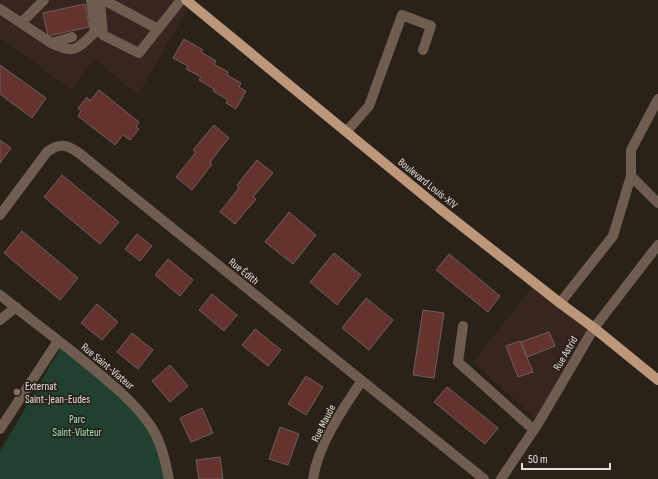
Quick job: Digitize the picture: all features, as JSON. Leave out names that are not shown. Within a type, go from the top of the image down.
[{"type":"main road","name":"Boulevard Louis-XIV","points":[[186,0],[439,208],[594,328],[658,380]]},
{"type":"street","points":[[21,23],[44,0]]},
{"type":"street","points":[[91,0],[95,32]]},
{"type":"street","points":[[100,0],[103,35],[139,53],[181,0]]},
{"type":"street","points":[[104,0],[158,29]]},
{"type":"street","points":[[0,9],[51,43],[70,50],[78,48],[95,32]]},
{"type":"street","points":[[347,132],[369,106],[402,14],[431,26],[423,50]]},
{"type":"street","points":[[51,43],[95,32]]},
{"type":"street","points":[[560,303],[613,236],[631,176],[631,150],[658,99]]},
{"type":"street","name":"Rue Édith","points":[[0,215],[47,152],[60,145],[68,146],[79,153],[361,382],[484,479]]},
{"type":"street","points":[[631,176],[658,203]]},
{"type":"street","name":"Rue Astrid","points":[[501,479],[534,430],[594,328],[658,245]]},
{"type":"street","name":"Rue Saint-Viateur","points":[[0,294],[109,381],[133,404],[150,426],[158,441],[164,455],[169,479]]},
{"type":"street","points":[[0,320],[16,307]]},
{"type":"street","points":[[463,326],[458,362],[534,430]]},
{"type":"street","points":[[0,429],[58,341]]},
{"type":"street","name":"Rue Maude","points":[[314,479],[321,454],[330,433],[343,408],[361,382]]},
{"type":"shaded area","points":[[0,0],[186,0],[191,3],[138,95],[94,59],[72,90],[0,38]]},
{"type":"shaded area","points":[[535,283],[594,328],[539,422],[473,362]]},
{"type":"green space","name":"Parc Saint-Viateur","points":[[63,344],[150,425],[169,479],[0,479],[0,451]]},
{"type":"building","points":[[85,4],[89,27],[48,36],[43,13]]},
{"type":"building","points":[[184,39],[203,50],[201,52],[216,61],[214,64],[228,72],[227,75],[241,83],[239,87],[246,91],[236,109],[226,103],[228,100],[213,91],[214,89],[199,80],[201,77],[186,69],[188,66],[173,58]]},
{"type":"building","points":[[0,65],[46,98],[32,118],[0,94]]},
{"type":"building","points":[[99,90],[139,122],[136,127],[139,129],[130,140],[123,135],[115,145],[78,116],[81,111],[78,108],[87,97],[90,101]]},
{"type":"building","points":[[214,125],[229,138],[210,162],[212,164],[192,190],[176,177],[196,152],[193,150]]},
{"type":"building","points":[[0,140],[11,148],[0,163]]},
{"type":"building","points":[[257,160],[273,173],[253,197],[256,199],[235,224],[220,212],[239,188],[237,185]]},
{"type":"building","points":[[62,175],[119,222],[100,244],[44,197]]},
{"type":"building","points":[[289,212],[316,235],[293,264],[265,242]]},
{"type":"building","points":[[22,231],[78,278],[60,300],[4,253]]},
{"type":"building","points":[[137,234],[152,246],[140,261],[125,249]]},
{"type":"building","points":[[334,253],[361,275],[337,305],[310,282]]},
{"type":"building","points":[[449,254],[500,296],[488,312],[436,270]]},
{"type":"building","points":[[168,259],[193,280],[180,296],[155,275]]},
{"type":"building","points":[[212,294],[237,315],[224,331],[199,310]]},
{"type":"building","points":[[366,298],[393,320],[369,350],[342,328]]},
{"type":"building","points":[[97,304],[118,322],[102,340],[81,323]]},
{"type":"building","points":[[423,310],[444,313],[434,378],[413,375]]},
{"type":"building","points":[[255,329],[281,350],[268,366],[242,345]]},
{"type":"building","points":[[549,332],[555,346],[527,357],[521,342]]},
{"type":"building","points":[[132,333],[153,350],[138,369],[117,352]]},
{"type":"building","points":[[520,341],[533,372],[518,377],[506,346]]},
{"type":"building","points":[[170,365],[188,386],[170,402],[152,381]]},
{"type":"building","points":[[306,376],[323,387],[306,415],[288,404]]},
{"type":"building","points":[[447,387],[498,428],[485,444],[434,402]]},
{"type":"building","points":[[202,408],[213,433],[191,442],[180,418]]},
{"type":"building","points":[[280,427],[299,434],[288,465],[269,459]]},
{"type":"building","points":[[220,457],[223,479],[199,479],[196,460]]},
{"type":"place","name":"Externat Saint-Jean-Eudes","points":[[17,392]]}]
